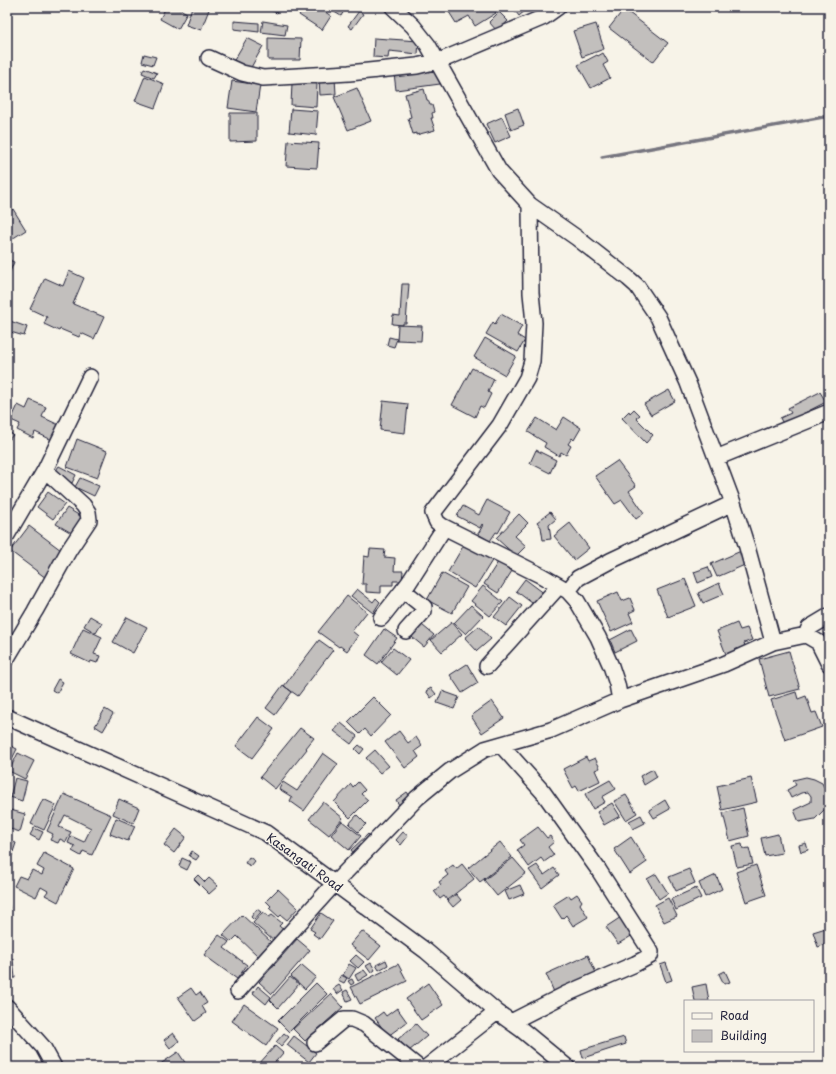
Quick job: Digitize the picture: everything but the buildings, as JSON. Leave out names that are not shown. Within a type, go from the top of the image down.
[{"type":"street","points":[[394,7],[413,26],[428,45],[499,171],[530,205],[577,238],[637,286],[658,317],[688,383],[733,503],[747,547],[773,642]]},
{"type":"street","points":[[208,58],[242,73],[263,78],[402,68],[438,62],[544,16],[558,7]]},
{"type":"street","points":[[530,205],[531,293],[534,323],[532,361],[526,378],[500,425],[433,513],[434,518],[444,528],[564,588],[577,601],[598,637],[611,666],[620,700]]},
{"type":"street","points":[[7,535],[45,470],[90,377]]},
{"type":"street","points":[[716,458],[829,412]]},
{"type":"street","points":[[7,658],[69,550],[89,520],[88,512],[83,505],[45,470]]},
{"type":"street","points":[[487,666],[564,588],[578,578],[610,561],[733,503]]},
{"type":"street","points":[[381,618],[403,590],[444,528]]},
{"type":"street","points":[[403,590],[424,607],[424,611],[406,631]]},
{"type":"street","points":[[806,635],[809,628],[829,616]]},
{"type":"street","points":[[238,990],[334,884],[417,798],[450,771],[486,749],[551,730],[620,700],[724,664],[773,642],[806,635],[818,642],[829,664]]},
{"type":"street","name":"Kasangati Road","points":[[7,717],[266,833],[426,951],[497,1012],[567,1067]]},
{"type":"street","points":[[502,745],[543,792],[598,869],[651,952],[650,956],[566,994],[511,1022]]},
{"type":"street","points":[[7,1007],[44,1047],[54,1067]]},
{"type":"street","points":[[428,1067],[497,1012]]},
{"type":"street","points":[[315,1043],[344,1019],[352,1019],[364,1024],[418,1067]]},
{"type":"waterway","points":[[602,157],[829,116]]}]
